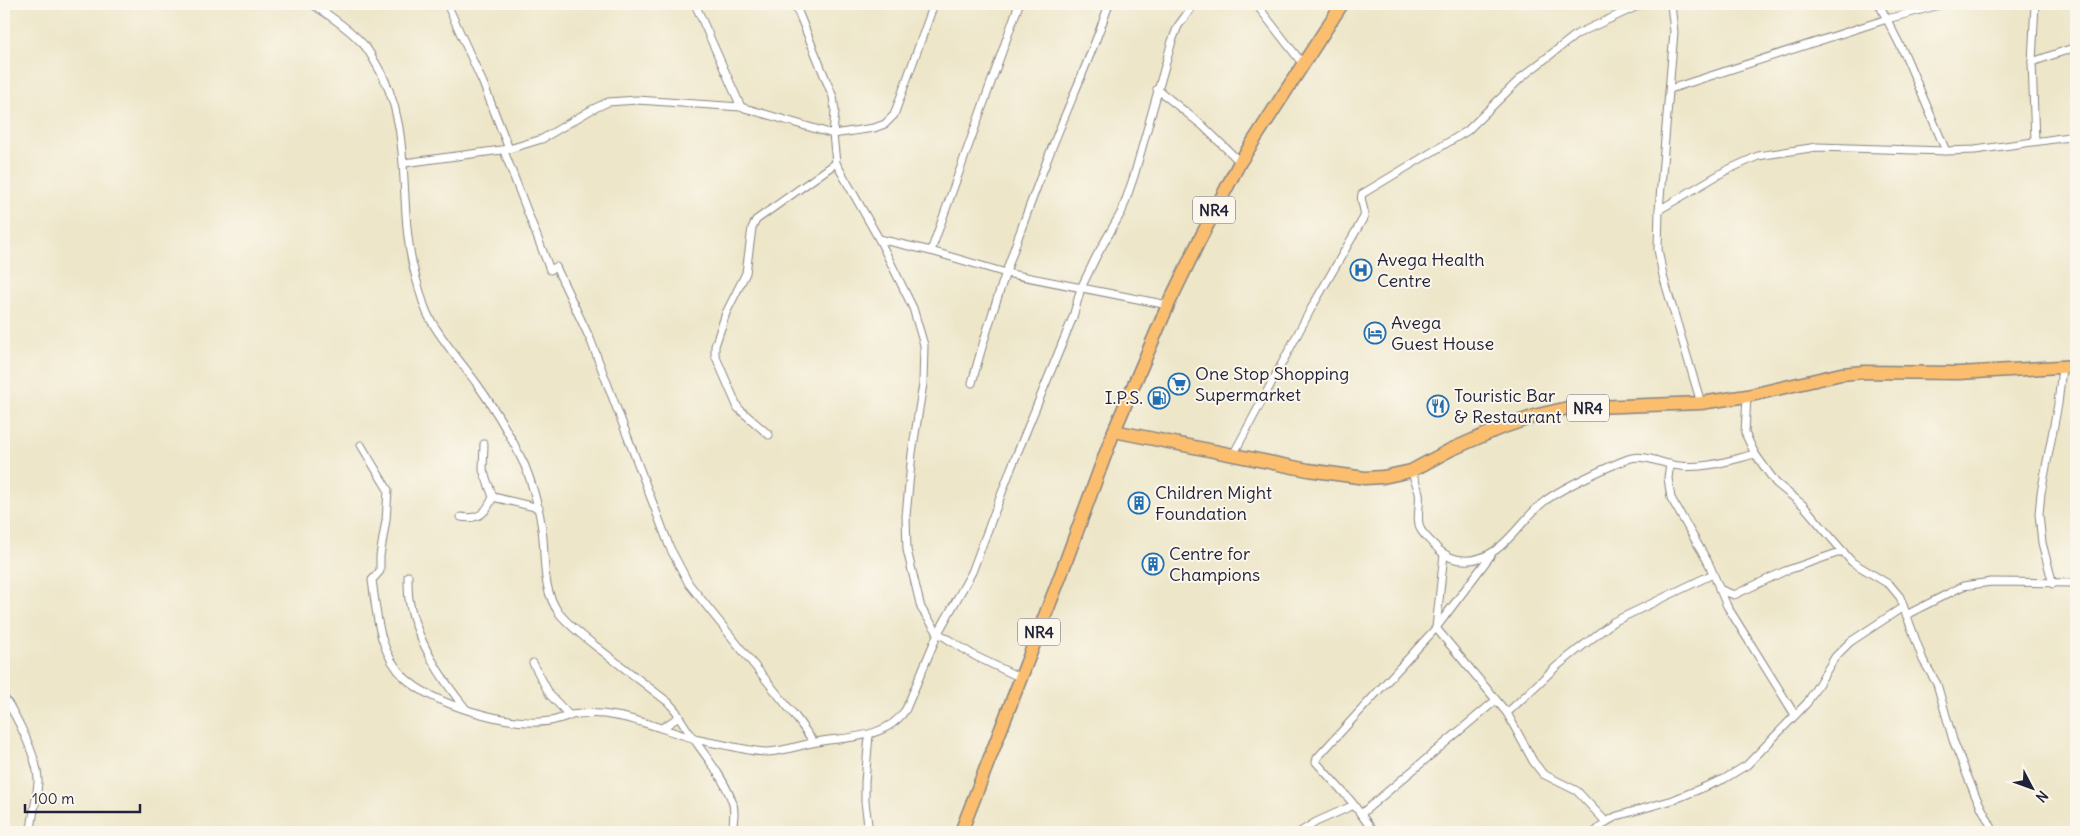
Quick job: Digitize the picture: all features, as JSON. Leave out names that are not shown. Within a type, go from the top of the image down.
[{"type":"highway","name":"NR4","points":[[961,832],[1114,431],[1168,305],[1240,162],[1302,63],[1342,4]]},
{"type":"highway","name":"NR4","points":[[1114,431],[1308,470],[1365,478],[1383,477],[1411,471],[1490,432],[1538,415],[1568,408],[1701,403],[1747,396],[1841,374],[1864,372],[1959,373],[2076,366]]},
{"type":"street","points":[[312,4],[339,22],[363,43],[381,71],[395,104],[404,163],[403,198],[415,275],[428,316],[449,348],[478,386],[505,428],[525,467],[539,508],[543,565],[550,596],[560,613],[594,645],[668,702],[717,774],[733,802],[732,832]]},
{"type":"street","points":[[447,4],[483,83],[509,149]]},
{"type":"street","points":[[695,4],[741,107]]},
{"type":"street","points":[[795,4],[833,97],[835,111],[833,134],[836,163],[880,239],[913,308],[924,345],[923,384],[912,453],[907,507],[906,550],[921,608],[938,633],[975,656],[1021,678]]},
{"type":"street","points":[[404,163],[509,149],[542,139],[590,110],[608,102],[637,100],[741,107],[833,134],[874,128],[885,124],[894,115],[934,4]]},
{"type":"street","points":[[931,251],[1019,4]]},
{"type":"street","points":[[972,383],[987,326],[1006,273],[1046,163],[1097,39],[1109,4]]},
{"type":"street","points":[[1256,4],[1302,63]]},
{"type":"street","points":[[1233,455],[1312,307],[1364,217],[1365,212],[1360,198],[1362,194],[1467,130],[1522,77],[1577,34],[1642,4]]},
{"type":"street","points":[[1671,4],[1674,32],[1659,210],[1658,249],[1663,276],[1701,403]]},
{"type":"street","points":[[1879,4],[1906,57],[1946,151]]},
{"type":"street","points":[[1670,89],[1886,20],[1943,4]]},
{"type":"street","points":[[2035,4],[2032,62],[2035,141]]},
{"type":"street","points":[[360,445],[388,490],[380,571],[372,580],[379,632],[389,659],[405,678],[423,691],[450,705],[466,710],[528,722],[550,722],[570,716],[592,713],[617,716],[693,738],[766,752],[813,742],[869,736],[891,725],[902,717],[914,693],[922,668],[938,633],[972,572],[1012,466],[1073,318],[1081,288],[1122,211],[1134,176],[1157,89],[1178,26],[1192,7]]},
{"type":"street","points":[[2032,62],[2076,47]]},
{"type":"street","points":[[1157,89],[1202,126],[1240,162]]},
{"type":"street","points":[[1659,210],[1703,186],[1725,171],[1758,156],[1817,147],[1946,151],[1975,150],[2076,136]]},
{"type":"street","points":[[509,149],[504,151],[550,270],[556,267],[590,341],[670,548],[689,584],[795,716],[813,742]]},
{"type":"street","points":[[769,435],[738,408],[718,363],[715,346],[726,312],[746,273],[752,228],[756,220],[836,163]]},
{"type":"street","points":[[880,239],[931,251],[1006,273],[1168,305]]},
{"type":"street","points":[[2054,584],[2042,543],[2039,514],[2041,492],[2058,404],[2062,368]]},
{"type":"street","points":[[1747,396],[1744,433],[1755,454],[1776,483],[1803,505],[1852,562],[1890,585],[1900,597],[1923,660],[1938,684],[1953,740],[1975,795],[1994,832]]},
{"type":"street","points":[[484,444],[483,470],[494,498]]},
{"type":"street","points":[[1411,471],[1419,494],[1419,524],[1422,532],[1444,554],[1457,560],[1471,561],[1486,556],[1502,546],[1536,507],[1549,498],[1611,466],[1631,458],[1643,457],[1680,466],[1711,465],[1755,454]]},
{"type":"street","points":[[1670,464],[1668,478],[1671,498],[1713,574],[1727,606],[1794,716]]},
{"type":"street","points":[[494,498],[539,508]]},
{"type":"street","points":[[461,517],[472,519],[483,515],[494,498]]},
{"type":"street","points":[[1374,832],[1354,805],[1318,766],[1317,758],[1436,628],[1494,551]]},
{"type":"street","points":[[1719,588],[1734,595],[1785,571],[1843,551]]},
{"type":"street","points":[[1444,554],[1436,628],[1507,713],[1533,761],[1543,774],[1577,791],[1606,822]]},
{"type":"street","points":[[1507,713],[1557,666],[1613,622],[1713,574]]},
{"type":"street","points":[[408,576],[409,600],[426,647],[449,689],[466,710]]},
{"type":"street","points":[[1906,614],[1963,586],[1991,582],[2054,584],[2076,582]]},
{"type":"street","points":[[1595,832],[1606,822],[1617,816],[1673,800],[1724,779],[1747,765],[1807,703],[1835,657],[1850,642],[1903,607]]},
{"type":"street","points":[[533,663],[550,695],[570,716]]},
{"type":"street","points":[[4,696],[17,718],[31,753],[38,780],[32,832]]},
{"type":"street","points":[[1361,814],[1496,700]]},
{"type":"street","points":[[662,728],[679,717]]},
{"type":"street","points":[[869,736],[865,782],[865,802],[869,832]]},
{"type":"street","points":[[1300,832],[1316,822],[1354,805]]},
{"type":"place","name":"Avega Health Centre","points":[[1361,270]]},
{"type":"place","name":"Avega Guest House","points":[[1375,333]]},
{"type":"place","name":"One Stop Shopping Supermarket","points":[[1179,384]]},
{"type":"place","name":"I.P.S.","points":[[1159,398]]},
{"type":"place","name":"Touristic Bar & Restaurant","points":[[1438,406]]},
{"type":"place","name":"Children Might Foundation","points":[[1139,503]]},
{"type":"place","name":"Centre for Champions","points":[[1153,564]]}]
